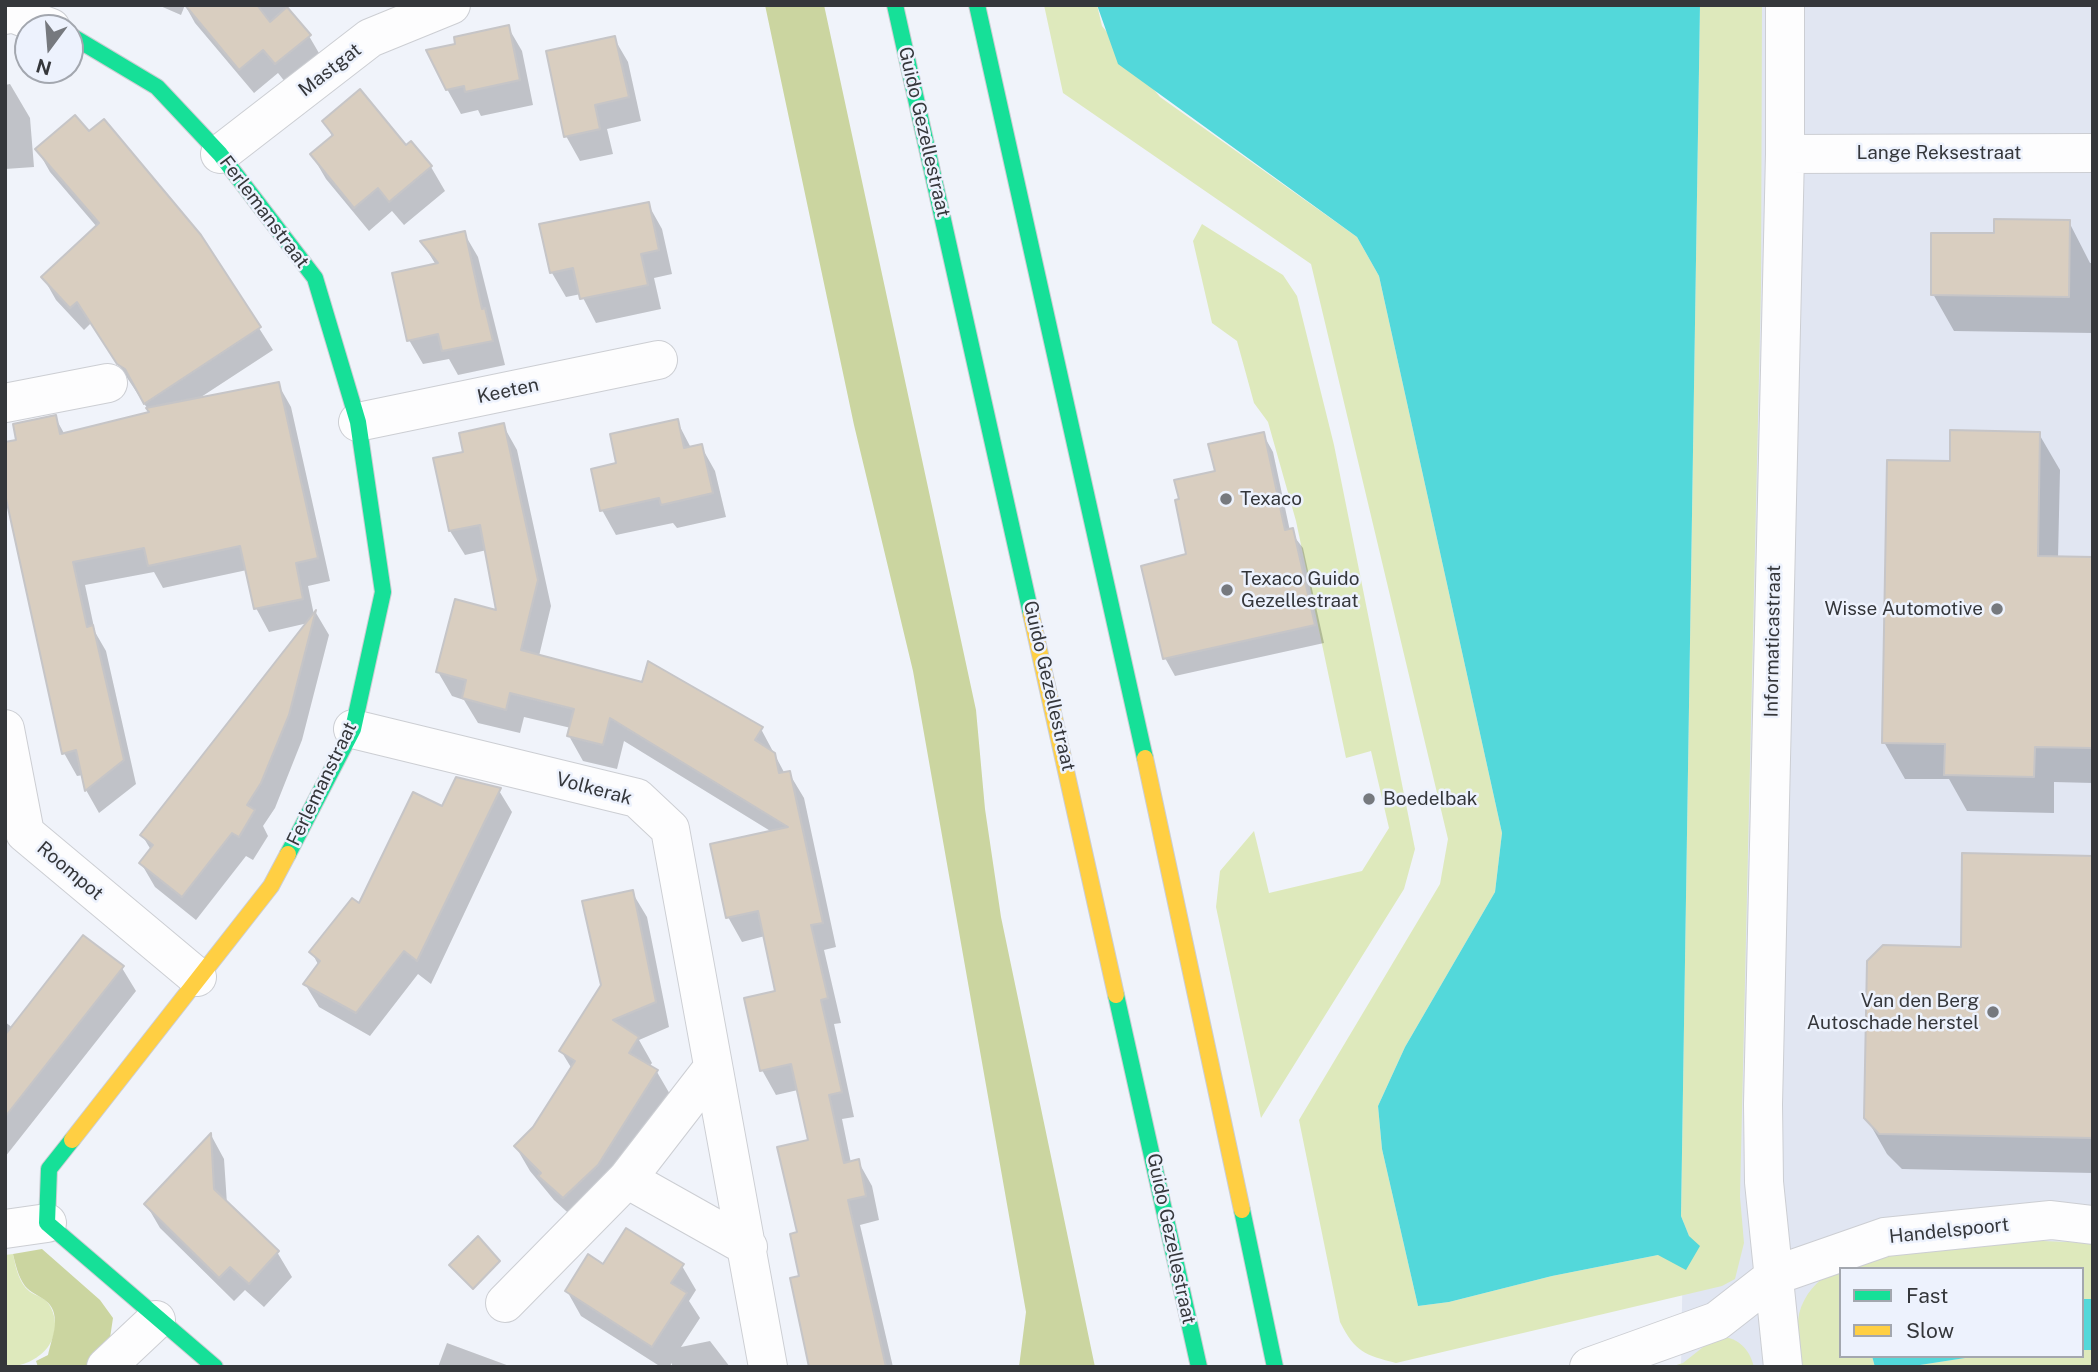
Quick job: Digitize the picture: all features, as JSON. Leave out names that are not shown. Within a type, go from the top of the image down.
[{"type":"main road","name":"Guido Gezellestraat","points":[[895,5],[1199,1367]]},
{"type":"main road","points":[[977,5],[1176,897],[1275,1367]]},
{"type":"main road","name":"Ferlemanstraat","points":[[47,1223],[49,1169],[197,976],[271,886],[353,729],[383,592],[358,422],[315,278],[220,154],[158,87],[84,43]]},
{"type":"main road","points":[[47,1223],[107,1273],[156,1320],[215,1367]]},
{"type":"street","name":"Mastgat","points":[[220,154],[370,38],[451,5]]},
{"type":"street","name":"Informaticastraat","points":[[1776,1275],[1764,1182],[1763,1104],[1785,5]]},
{"type":"street","name":"Lange Reksestraat","points":[[1784,154],[2093,153]]},
{"type":"street","name":"Keeten","points":[[358,422],[658,360]]},
{"type":"street","points":[[5,403],[108,383]]},
{"type":"street","name":"Roompot","points":[[5,729],[15,835],[197,976]]},
{"type":"street","name":"Volkerak","points":[[353,729],[636,798],[670,829],[768,1367]]},
{"type":"street","points":[[505,1303],[626,1179],[712,1069]]},
{"type":"street","points":[[626,1179],[748,1247]]},
{"type":"street","name":"Handelspoort","points":[[1589,1367],[1717,1321],[1776,1275],[1885,1237],[2051,1220],[2093,1225]]},
{"type":"street","points":[[5,1229],[47,1223]]},
{"type":"street","points":[[1776,1275],[1783,1367]]},
{"type":"street","points":[[106,1367],[156,1320]]},
{"type":"shaded area","points":[[1703,5],[2093,5],[2093,1367],[1681,1367]]},
{"type":"green space","points":[[765,5],[824,5],[976,710],[985,809],[1001,917],[1095,1367],[1019,1367],[1026,1312],[913,671],[854,425]]},
{"type":"green space","points":[[1044,5],[1097,5],[1102,26],[1160,97],[1357,237],[1379,276],[1502,833],[1495,892],[1405,1047],[1378,1106],[1382,1149],[1418,1306],[1449,1302],[1552,1276],[1658,1255],[1689,1236],[1681,1216],[1700,5],[1762,5],[1761,288],[1740,1197],[1744,1243],[1735,1279],[1722,1286],[1396,1363],[1362,1351],[1351,1340],[1340,1322],[1299,1120],[1440,884],[1448,839],[1311,264],[1063,93]]},
{"type":"green space","points":[[1202,224],[1283,275],[1297,296],[1334,445],[1415,849],[1404,889],[1261,1118],[1216,907],[1220,871],[1254,831],[1269,893],[1362,871],[1389,828],[1371,751],[1346,758],[1296,521],[1268,422],[1254,403],[1237,341],[1212,323],[1193,241]]},
{"type":"green space","points":[[2017,1240],[2093,1243],[2093,1299],[2084,1299],[2084,1267],[1842,1267],[1856,1260],[1889,1251],[1959,1242]]},
{"type":"green space","points":[[42,1249],[100,1300],[113,1318],[110,1338],[86,1367],[38,1367],[36,1361],[48,1355],[54,1330],[54,1314],[48,1303],[25,1286],[13,1254]]},
{"type":"green space","points":[[13,1254],[24,1286],[46,1301],[55,1322],[51,1343],[45,1351],[27,1363],[5,1367],[5,1255]]},
{"type":"green space","points":[[1839,1268],[1839,1358],[1873,1358],[1875,1367],[1803,1367],[1797,1350],[1798,1321],[1808,1294],[1828,1274]]},
{"type":"green space","points":[[1717,1336],[1731,1338],[1741,1344],[1754,1367],[1670,1367],[1683,1363]]},
{"type":"green space","points":[[2084,1350],[2093,1350],[2093,1367],[1907,1367],[1965,1358],[2084,1358]]},
{"type":"water","points":[[1097,5],[1700,5],[1681,1216],[1689,1236],[1700,1246],[1686,1270],[1658,1255],[1552,1276],[1449,1302],[1418,1306],[1382,1149],[1378,1106],[1405,1047],[1495,892],[1502,833],[1379,276],[1357,237],[1118,64]]},
{"type":"water","points":[[2084,1299],[2093,1299],[2093,1350],[2084,1350]]},
{"type":"water","points":[[1873,1358],[1965,1358],[1907,1367],[1875,1367]]},
{"type":"building","points":[[185,5],[257,5],[270,22],[287,7],[311,35],[275,64],[263,50],[239,70]]},
{"type":"building","points":[[509,25],[520,80],[465,92],[464,86],[446,90],[426,50],[455,44],[454,37]]},
{"type":"building","points":[[615,36],[629,97],[595,105],[600,129],[564,137],[546,51]]},
{"type":"building","points":[[360,89],[406,145],[411,141],[432,166],[389,202],[378,188],[354,208],[310,154],[333,135],[322,121]]},
{"type":"building","points":[[75,115],[89,131],[104,119],[201,235],[261,327],[144,404],[125,369],[117,364],[77,302],[70,308],[41,277],[99,223],[35,149]]},
{"type":"building","points":[[649,202],[659,250],[641,254],[648,285],[580,299],[573,268],[550,273],[539,224]]},
{"type":"building","points":[[1994,219],[2070,220],[2069,297],[1931,295],[1931,233],[1994,233]]},
{"type":"building","points":[[465,231],[482,309],[485,308],[493,341],[442,351],[438,334],[407,341],[392,273],[438,263],[420,241]]},
{"type":"building","points":[[279,382],[318,558],[296,563],[303,599],[254,609],[240,546],[148,566],[144,548],[73,562],[87,627],[93,625],[124,760],[85,791],[76,750],[62,754],[5,494],[5,442],[16,440],[13,424],[56,415],[60,434],[149,412],[146,408]]},
{"type":"building","points":[[678,419],[684,448],[702,444],[713,493],[661,505],[659,498],[600,511],[591,469],[616,463],[610,434]]},
{"type":"building","points":[[504,423],[538,580],[521,650],[642,682],[648,661],[763,727],[755,740],[775,753],[779,773],[790,771],[823,923],[811,925],[828,998],[821,1000],[842,1092],[829,1095],[844,1163],[859,1159],[866,1196],[848,1200],[886,1367],[809,1367],[790,1278],[799,1276],[790,1234],[797,1232],[777,1147],[808,1140],[791,1064],[760,1071],[744,998],[775,991],[758,911],[726,918],[710,844],[788,827],[610,718],[603,745],[567,736],[574,709],[510,693],[506,710],[462,698],[466,680],[436,672],[455,599],[496,610],[480,525],[449,531],[433,458],[463,452],[459,433]]},
{"type":"building","points":[[1950,430],[2040,432],[2038,556],[2093,557],[2093,748],[2035,747],[2034,777],[1944,775],[1945,744],[1882,743],[1887,460],[1950,461]]},
{"type":"building","points":[[1264,432],[1285,530],[1293,528],[1315,625],[1163,659],[1141,566],[1186,554],[1175,500],[1179,499],[1174,480],[1215,471],[1208,444]]},
{"type":"building","points":[[316,610],[289,715],[261,783],[247,805],[255,810],[239,837],[232,833],[182,897],[139,863],[153,845],[140,835]]},
{"type":"building","points":[[456,777],[501,788],[417,961],[404,951],[356,1013],[303,984],[320,961],[309,952],[352,898],[359,903],[413,792],[442,806]]},
{"type":"building","points":[[1962,853],[2093,856],[2093,1138],[1879,1134],[1864,1118],[1867,961],[1883,945],[1961,947]]},
{"type":"building","points":[[633,890],[656,1002],[613,1020],[639,1037],[629,1053],[658,1070],[598,1165],[563,1198],[538,1176],[541,1173],[514,1146],[533,1127],[575,1061],[559,1051],[601,985],[582,901]]},
{"type":"building","points":[[83,935],[124,966],[5,1117],[5,1035]]},
{"type":"building","points":[[211,1133],[214,1189],[279,1251],[249,1284],[230,1267],[219,1278],[144,1204]]},
{"type":"building","points":[[626,1228],[684,1264],[671,1283],[687,1293],[652,1347],[565,1291],[588,1254],[603,1264]]},
{"type":"building","points":[[478,1236],[500,1261],[473,1289],[449,1265]]},
{"type":"traffic: fast","points":[[895,5],[1031,614]]},
{"type":"traffic: fast","points":[[977,5],[1145,758]]},
{"type":"traffic: fast","points":[[84,43],[157,87],[220,154],[315,278],[358,422],[383,592],[353,729],[288,854]]},
{"type":"traffic: fast","points":[[1116,995],[1199,1367]]},
{"type":"traffic: fast","points":[[72,1140],[49,1169],[47,1223],[215,1367]]},
{"type":"traffic: fast","points":[[1242,1210],[1275,1367]]},
{"type":"traffic: slow","points":[[1031,614],[1116,995]]},
{"type":"traffic: slow","points":[[1145,758],[1242,1210]]},
{"type":"traffic: slow","points":[[72,1140],[271,886],[288,854]]},
{"type":"place","name":"Texaco","points":[[1226,499]]},
{"type":"place","name":"Texaco Guido Gezellestraat","points":[[1227,590]]},
{"type":"place","name":"Wisse Automotive","points":[[1997,609]]},
{"type":"place","name":"Boedelbak","points":[[1369,799]]},
{"type":"place","name":"Van den Berg Autoschade herstel","points":[[1993,1012]]}]
